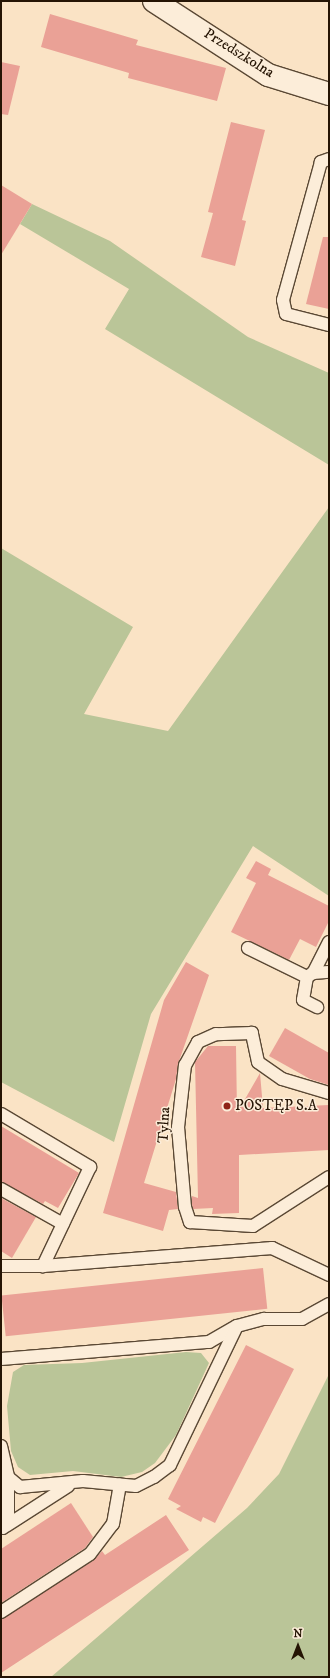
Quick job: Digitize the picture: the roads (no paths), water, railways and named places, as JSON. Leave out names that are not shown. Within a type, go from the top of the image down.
[{"type":"street","name":"Przedszkolna","points":[[154,1],[268,75],[329,94]]},
{"type":"lane","points":[[329,159],[320,162],[283,300],[286,314],[329,325]]},
{"type":"lane","points":[[318,1007],[303,1000],[310,975],[329,942]]},
{"type":"lane","points":[[248,948],[310,975],[329,972]]},
{"type":"lane","name":"Tylna","points":[[329,1092],[282,1079],[258,1062],[252,1033],[216,1034],[198,1042],[185,1065],[178,1127],[185,1207],[190,1222],[253,1226],[329,1177]]},
{"type":"lane","points":[[1,1114],[90,1167],[43,1266]]},
{"type":"lane","points":[[1,1189],[63,1224]]},
{"type":"lane","points":[[1,1266],[43,1266],[272,1248],[329,1274]]},
{"type":"lane","points":[[1,1359],[210,1342],[237,1326],[264,1320],[302,1320],[329,1304]]},
{"type":"lane","points":[[8,1477],[20,1487],[75,1482],[136,1486],[170,1465],[237,1326]]},
{"type":"lane","points":[[1,1446],[8,1477],[8,1518],[3,1528]]},
{"type":"lane","points":[[3,1528],[75,1482]]},
{"type":"lane","points":[[1,1612],[90,1554],[113,1524],[120,1485]]},
{"type":"place","name":"POSTĘP S.A","points":[[227,1106]]}]
